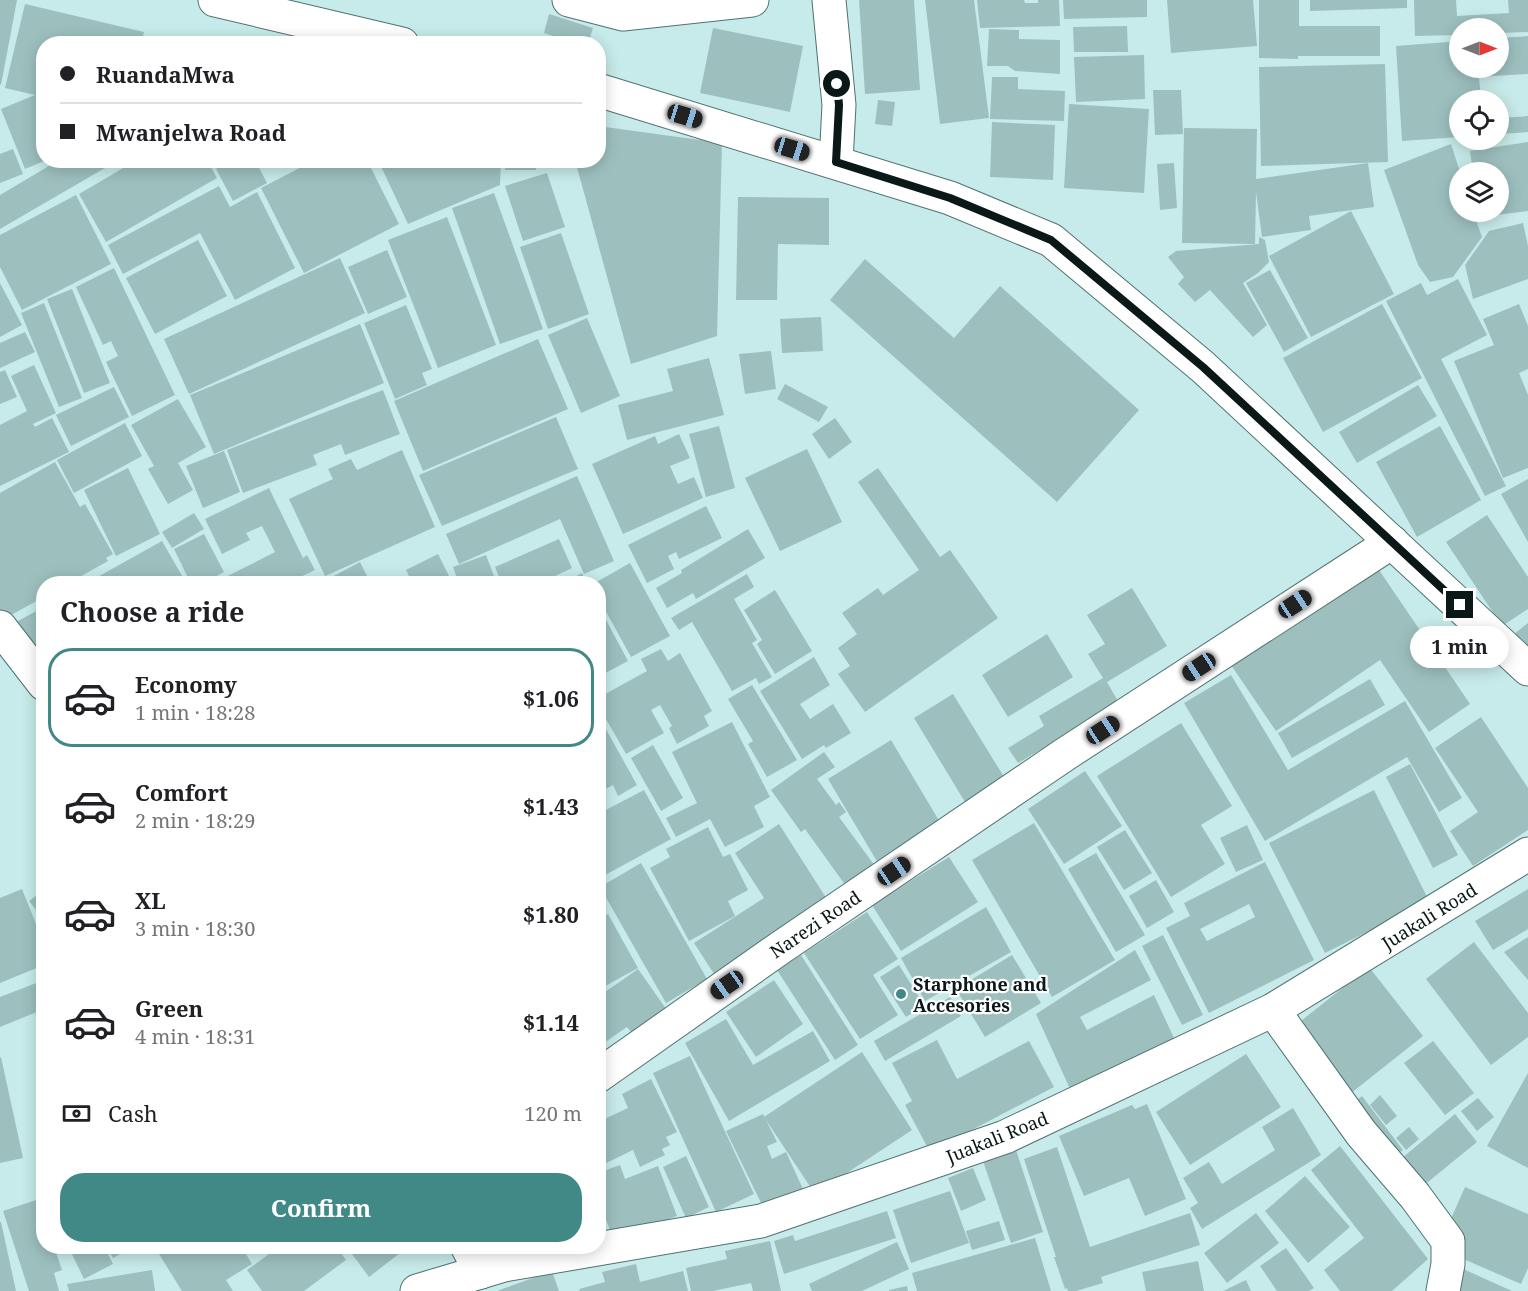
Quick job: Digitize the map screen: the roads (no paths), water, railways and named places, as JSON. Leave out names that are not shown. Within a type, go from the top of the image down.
[{"type":"street","points":[[215,0],[368,36]]},
{"type":"street","points":[[569,0],[623,14],[752,0]]},
{"type":"street","points":[[829,0],[839,105],[836,162]]},
{"type":"street","points":[[606,92],[950,198],[1051,240],[1203,367],[1528,669]]},
{"type":"street","name":"Narezi Road","points":[[606,1070],[770,954],[1064,755],[1392,542]]},
{"type":"street","points":[[0,627],[36,674]]},
{"type":"street","name":"Juakali Road","points":[[606,1248],[761,1221],[1005,1137],[1273,1010],[1528,854]]},
{"type":"street","points":[[1273,1010],[1361,1133],[1415,1196],[1448,1241],[1448,1264],[1443,1291]]},
{"type":"street","name":"Juakali Road","points":[[417,1291],[474,1259],[504,1265],[568,1254]]},
{"type":"place","name":"Starphone and Accesories","points":[[901,994]]}]
